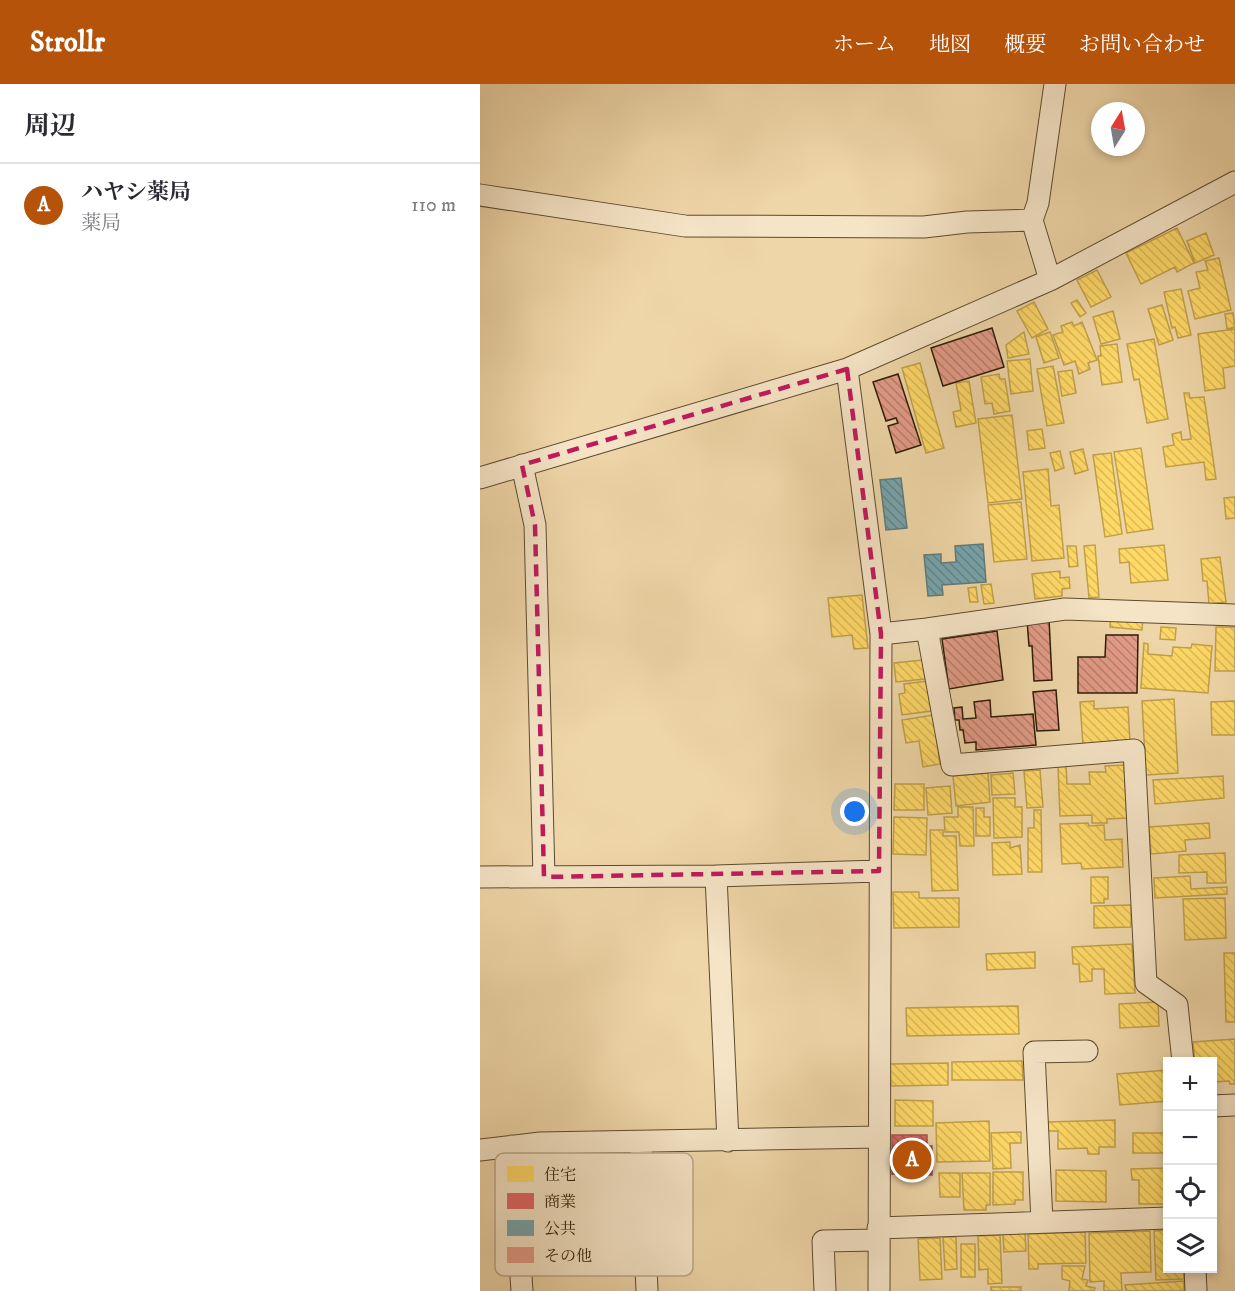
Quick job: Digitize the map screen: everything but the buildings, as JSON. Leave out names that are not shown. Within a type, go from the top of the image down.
[{"type":"street","points":[[1050,280],[1032,220],[1038,203],[1055,84]]},
{"type":"street","points":[[480,478],[847,369],[1050,280],[1235,182]]},
{"type":"street","points":[[480,195],[685,226],[924,227],[967,222],[1032,220]]},
{"type":"street","points":[[847,369],[881,634],[879,1291]]},
{"type":"street","points":[[522,465],[535,525],[544,876]]},
{"type":"street","points":[[881,634],[1065,609],[1235,615]]},
{"type":"street","points":[[927,629],[952,765],[1134,750],[1146,983],[1177,1005],[1182,1057]]},
{"type":"street","points":[[480,877],[716,876],[879,871]]},
{"type":"street","points":[[716,876],[728,1141]]},
{"type":"street","points":[[1042,1222],[1034,1052],[1087,1051]]},
{"type":"street","points":[[1217,1106],[1235,1105]]},
{"type":"street","points":[[480,1150],[540,1143],[879,1137]]},
{"type":"street","points":[[641,1142],[641,1153]]},
{"type":"street","points":[[512,1146],[512,1153]]},
{"type":"street","points":[[825,1291],[823,1241],[878,1234],[1042,1222],[1163,1218]]},
{"type":"street","points":[[1195,1273],[1196,1291]]},
{"type":"street","points":[[521,1276],[522,1291]]},
{"type":"street","points":[[646,1276],[647,1291]]},
{"type":"highlighted area","points":[[847,369],[881,634],[879,871],[544,877],[535,525],[522,465]]},
{"type":"place","name":"ハヤシ薬局","points":[[912,1160]]}]
